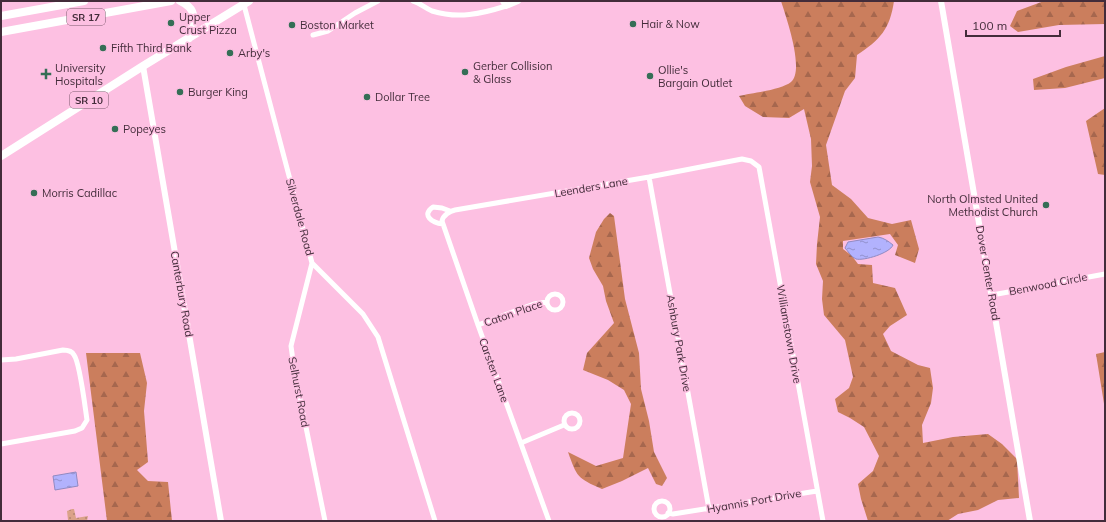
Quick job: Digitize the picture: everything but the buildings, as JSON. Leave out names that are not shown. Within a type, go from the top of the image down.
[{"type":"main road","name":"SR 17","points":[[1,16],[84,1]]},
{"type":"main road","name":"SR 17","points":[[1,32],[170,1]]},
{"type":"main road","points":[[180,1],[190,7],[193,11],[194,19],[189,38]]},
{"type":"main road","name":"SR 10","points":[[1,156],[246,3]]},
{"type":"street","points":[[313,35],[328,31],[355,13],[377,1]]},
{"type":"street","points":[[416,2],[432,10],[445,14],[459,15],[479,14],[504,3],[518,1]]},
{"type":"street","name":"Dover Center Road","points":[[941,1],[1030,521]]},
{"type":"street","name":"Silverdale Road","points":[[246,3],[312,263],[363,314],[378,337],[435,521]]},
{"type":"street","name":"Canterbury Road","points":[[143,66],[221,521]]},
{"type":"street","name":"Leenders Lane","points":[[442,221],[450,212],[742,159]]},
{"type":"street","name":"Williamstown Drive","points":[[742,159],[750,161],[759,167],[823,521]]},
{"type":"street","name":"Ashbury Park Drive","points":[[649,177],[709,509]]},
{"type":"street","points":[[442,221],[433,222],[430,220],[428,215],[429,211],[434,207],[438,207],[450,212]]},
{"type":"street","name":"Carsten Lane","points":[[442,221],[549,521]]},
{"type":"street","name":"Selhurst Road","points":[[312,263],[291,346],[294,368],[325,521]]},
{"type":"street","name":"Benwood Circle","points":[[992,295],[1105,274]]},
{"type":"street","name":"Caton Place","points":[[478,325],[534,304],[547,302]]},
{"type":"street","points":[[1,360],[69,350],[75,355],[78,364],[87,420],[82,428],[75,431],[1,444]]},
{"type":"street","points":[[521,443],[564,424]]},
{"type":"street","name":"Hyannis Port Drive","points":[[668,513],[673,514],[709,509],[817,491]]},
{"type":"green space","points":[[781,1],[894,1],[890,19],[883,33],[878,39],[857,55],[855,78],[845,91],[826,145],[832,185],[851,199],[868,218],[892,224],[911,220],[919,249],[915,263],[895,255],[898,245],[890,234],[843,241],[843,249],[852,256],[858,264],[872,265],[873,283],[895,288],[907,315],[890,326],[883,334],[891,351],[918,365],[930,368],[933,388],[931,403],[922,425],[923,443],[953,437],[988,434],[1002,444],[1017,459],[1019,498],[998,500],[978,510],[958,514],[947,521],[868,521],[858,484],[873,471],[879,456],[864,427],[838,412],[835,399],[849,388],[853,377],[845,340],[824,315],[822,299],[823,281],[816,264],[820,217],[810,182],[812,166],[811,139],[804,109],[789,118],[763,117],[745,106],[739,96],[766,91],[786,85],[791,82],[795,76],[796,67],[793,43]]},
{"type":"green space","points":[[1044,1],[1105,1],[1105,24],[1059,25],[1018,32],[1010,26],[1017,11]]},
{"type":"green space","points":[[1105,56],[1105,78],[1065,88],[1034,90],[1033,79],[1066,67]]},
{"type":"green space","points":[[1105,108],[1105,175],[1098,174],[1086,121]]},
{"type":"green space","points":[[610,213],[614,216],[625,299],[639,353],[641,389],[649,421],[654,452],[667,478],[662,486],[656,484],[648,468],[602,489],[587,482],[579,476],[568,452],[596,466],[623,458],[631,404],[624,390],[608,380],[583,370],[587,353],[614,323],[606,301],[603,286],[593,269],[589,258],[596,232],[604,219]]},
{"type":"green space","points":[[1105,352],[1105,410],[1096,354]]},
{"type":"green space","points":[[86,353],[140,353],[147,383],[144,411],[148,462],[137,470],[148,481],[168,482],[172,521],[107,521]]},
{"type":"shaded area","points":[[74,509],[76,518],[88,516],[87,521],[62,521],[68,520],[67,511]]},
{"type":"water","points":[[878,237],[893,245],[887,251],[876,256],[865,259],[856,259],[845,248],[848,242]]},
{"type":"water","points":[[76,472],[78,486],[55,490],[53,476]]},
{"type":"place","name":"Upper Crust Pizza","points":[[171,23]]},
{"type":"place","name":"Hair & Now","points":[[633,24]]},
{"type":"place","name":"Boston Market","points":[[292,25]]},
{"type":"place","name":"Fifth Third Bank","points":[[103,48]]},
{"type":"place","name":"Arby's","points":[[230,53]]},
{"type":"place","name":"Gerber Collision & Glass","points":[[465,72]]},
{"type":"place","name":"University Hospitals","points":[[46,74]]},
{"type":"place","name":"Ollie's Bargain Outlet","points":[[650,76]]},
{"type":"place","name":"Burger King","points":[[180,92]]},
{"type":"place","name":"Dollar Tree","points":[[367,97]]},
{"type":"place","name":"Popeyes","points":[[115,129]]},
{"type":"place","name":"Morris Cadillac","points":[[34,193]]},
{"type":"place","name":"North Olmsted United Methodist Church","points":[[1046,205]]}]
